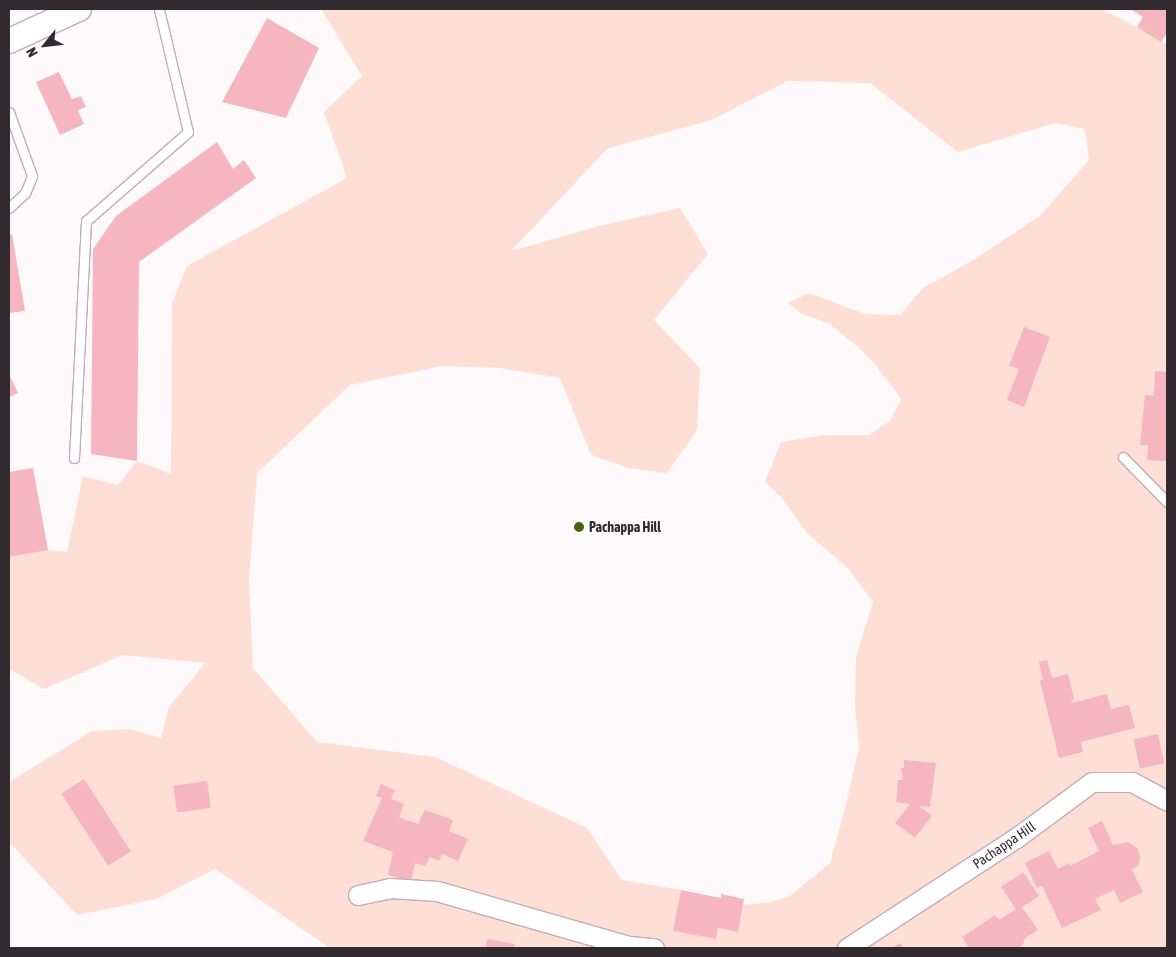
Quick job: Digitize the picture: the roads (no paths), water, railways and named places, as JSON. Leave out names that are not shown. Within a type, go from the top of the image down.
[{"type":"street","points":[[9,41],[79,9]]},
{"type":"street","name":"Pachappa Hill","points":[[847,948],[1016,838],[1092,782],[1132,782],[1167,801]]},
{"type":"street","points":[[358,895],[390,888],[437,891],[628,946],[654,948]]},
{"type":"lane","points":[[74,458],[86,221],[188,132],[160,9]]},
{"type":"lane","points":[[9,112],[32,176],[24,193],[9,208]]},
{"type":"lane","points":[[1123,457],[1167,502]]},
{"type":"place","name":"Pachappa Hill","points":[[579,527]]}]
